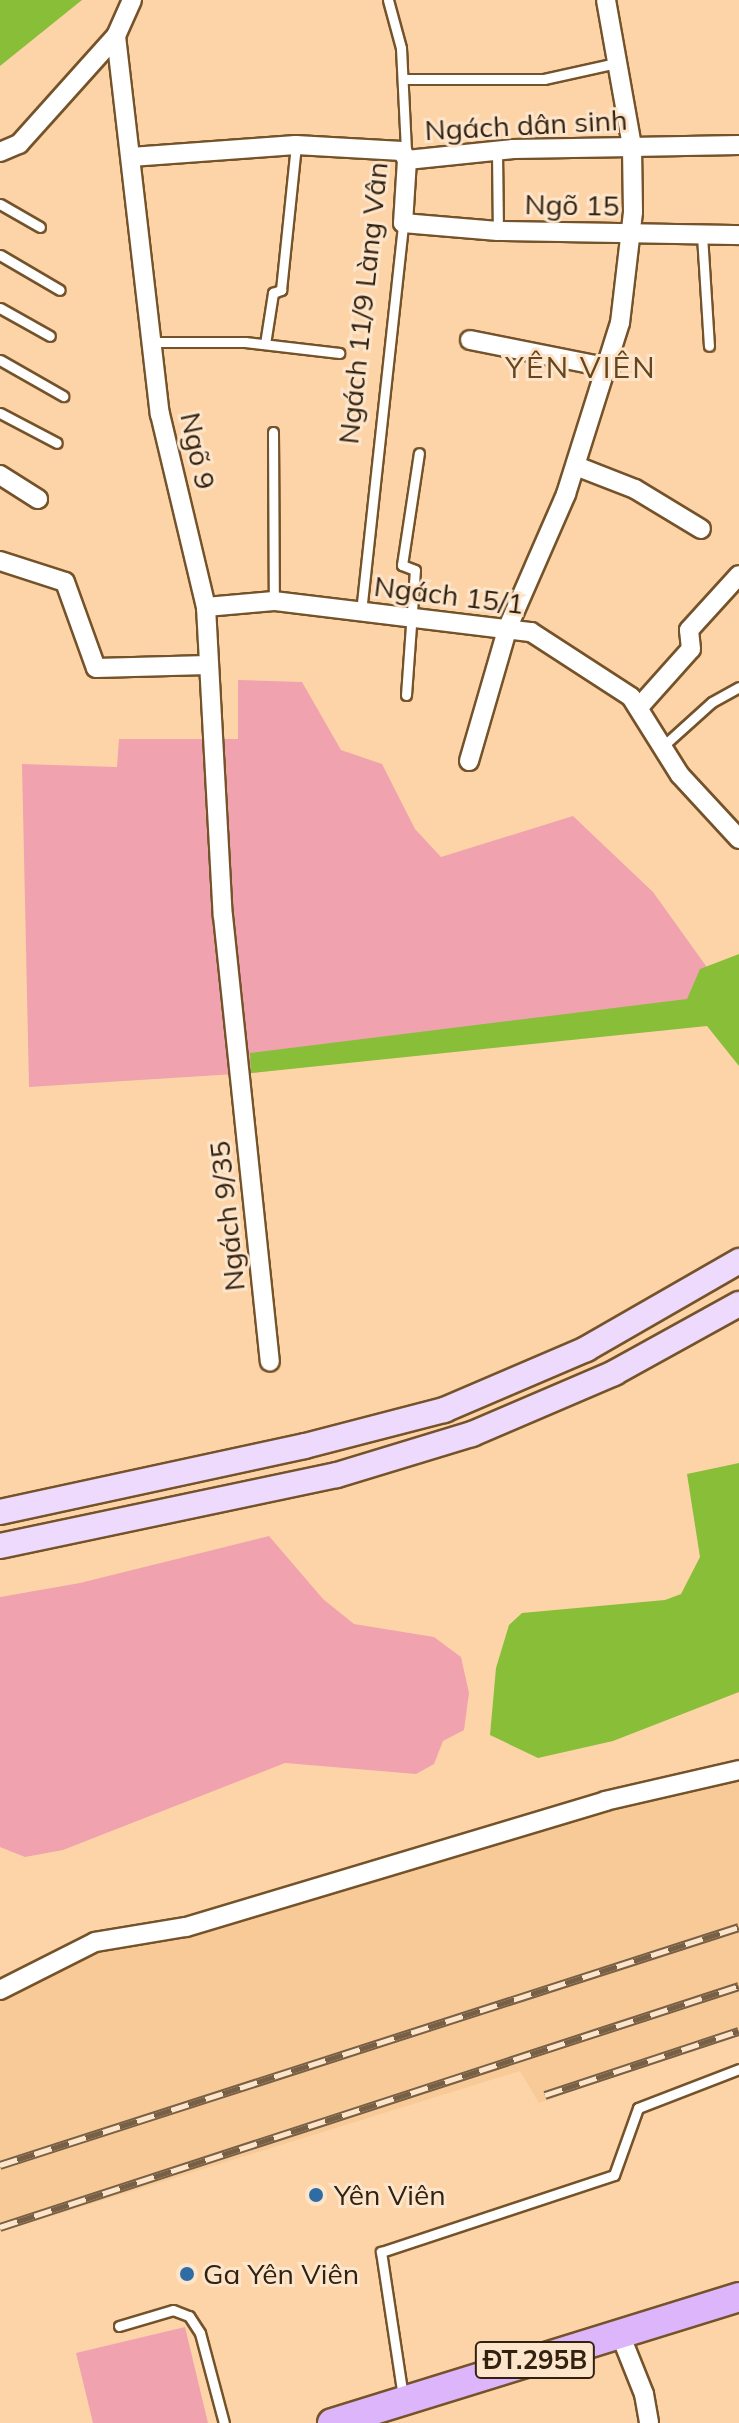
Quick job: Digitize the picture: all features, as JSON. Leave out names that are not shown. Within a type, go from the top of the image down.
[{"type":"main road","name":"ĐT.295B","points":[[332,2423],[739,2297]]},
{"type":"street","points":[[0,152],[19,144],[116,36],[132,0]]},
{"type":"street","points":[[469,761],[508,627],[576,466],[610,368],[631,234],[632,146],[606,0]]},
{"type":"street","name":"Ngõ 9","points":[[116,36],[155,342],[160,414],[206,607],[223,916]]},
{"type":"street","name":"Ngách dân sinh","points":[[131,157],[296,145],[402,151],[407,160],[497,152],[739,145]]},
{"type":"street","name":"Ngách 11/9 Làng Vân","points":[[403,223],[407,160]]},
{"type":"street","name":"Ngõ 15","points":[[403,223],[498,231],[739,235]]},
{"type":"street","points":[[470,340],[610,368]]},
{"type":"street","points":[[576,466],[635,489],[701,529]]},
{"type":"street","points":[[0,475],[38,499]]},
{"type":"street","points":[[0,561],[65,582],[96,668],[208,665]]},
{"type":"street","points":[[640,706],[691,649],[689,630],[739,575]]},
{"type":"street","name":"Ngách 15/1","points":[[206,607],[274,601],[508,627],[559,647],[640,706],[680,775],[739,839]]},
{"type":"street","name":"Ngách 9/35","points":[[223,916],[270,1362]]},
{"type":"street","points":[[0,1512],[318,1443],[444,1410],[586,1349],[739,1261]]},
{"type":"street","points":[[0,1546],[337,1475],[472,1434],[614,1373],[737,1305],[717,1275]]},
{"type":"street","points":[[0,1990],[95,1942],[186,1927],[605,1801],[739,1770]]},
{"type":"street","points":[[620,2334],[644,2394],[649,2423]]},
{"type":"lane","name":"Ngách 11/9 Làng Vân","points":[[388,0],[404,79],[407,160]]},
{"type":"lane","points":[[404,79],[544,79],[616,63]]},
{"type":"lane","points":[[265,344],[273,293],[281,290],[296,145]]},
{"type":"lane","points":[[497,152],[498,231]]},
{"type":"lane","points":[[0,204],[40,227]]},
{"type":"lane","name":"Ngách 11/9 Làng Vân","points":[[361,612],[403,223]]},
{"type":"lane","points":[[702,235],[709,346]]},
{"type":"lane","points":[[0,255],[60,290]]},
{"type":"lane","points":[[0,308],[50,336]]},
{"type":"lane","points":[[155,342],[265,344],[339,353]]},
{"type":"lane","points":[[0,360],[63,396]]},
{"type":"lane","points":[[0,413],[57,443]]},
{"type":"lane","points":[[273,432],[274,601]]},
{"type":"lane","points":[[406,695],[415,570],[402,565],[419,453]]},
{"type":"lane","points":[[662,747],[712,702],[739,687]]},
{"type":"lane","points":[[403,2401],[381,2252],[614,2175],[638,2108],[739,2069]]},
{"type":"lane","points":[[119,2326],[173,2310],[189,2316],[200,2333],[224,2423]]},
{"type":"shaded area","points":[[0,0],[82,0],[0,66]]},
{"type":"shaded area","points":[[238,680],[302,682],[341,750],[382,764],[415,829],[441,857],[573,816],[653,892],[739,1012],[251,1073],[29,1087],[22,764],[117,767],[119,739],[238,739]]},
{"type":"shaded area","points":[[739,954],[739,1066],[707,1026],[251,1073],[250,1053],[687,999],[700,969]]},
{"type":"shaded area","points":[[739,1463],[739,1692],[613,1741],[538,1758],[490,1735],[496,1668],[509,1625],[522,1613],[665,1600],[681,1594],[700,1557],[687,1474]]},
{"type":"shaded area","points":[[269,1536],[323,1599],[354,1624],[434,1637],[461,1657],[469,1693],[464,1730],[443,1741],[434,1764],[416,1774],[285,1763],[63,1850],[25,1857],[0,1847],[0,1597],[80,1583]]},
{"type":"shaded area","points":[[739,1777],[739,2034],[539,2103],[520,2071],[0,2232],[0,2002],[22,1986],[123,1944],[186,1937],[607,1810]]},
{"type":"shaded area","points":[[185,2327],[208,2423],[93,2423],[76,2353]]},
{"type":"railway","points":[[0,2165],[739,1927]]},
{"type":"railway","points":[[0,2227],[739,1986]]},
{"type":"railway","points":[[545,2095],[739,2031]]},
{"type":"place","name":"Yên Viên","points":[[316,2195]]},
{"type":"place","name":"Ga Yên Viên","points":[[187,2274]]},
{"type":"district","name":"YÊN VIÊN","points":[[581,367]]}]
